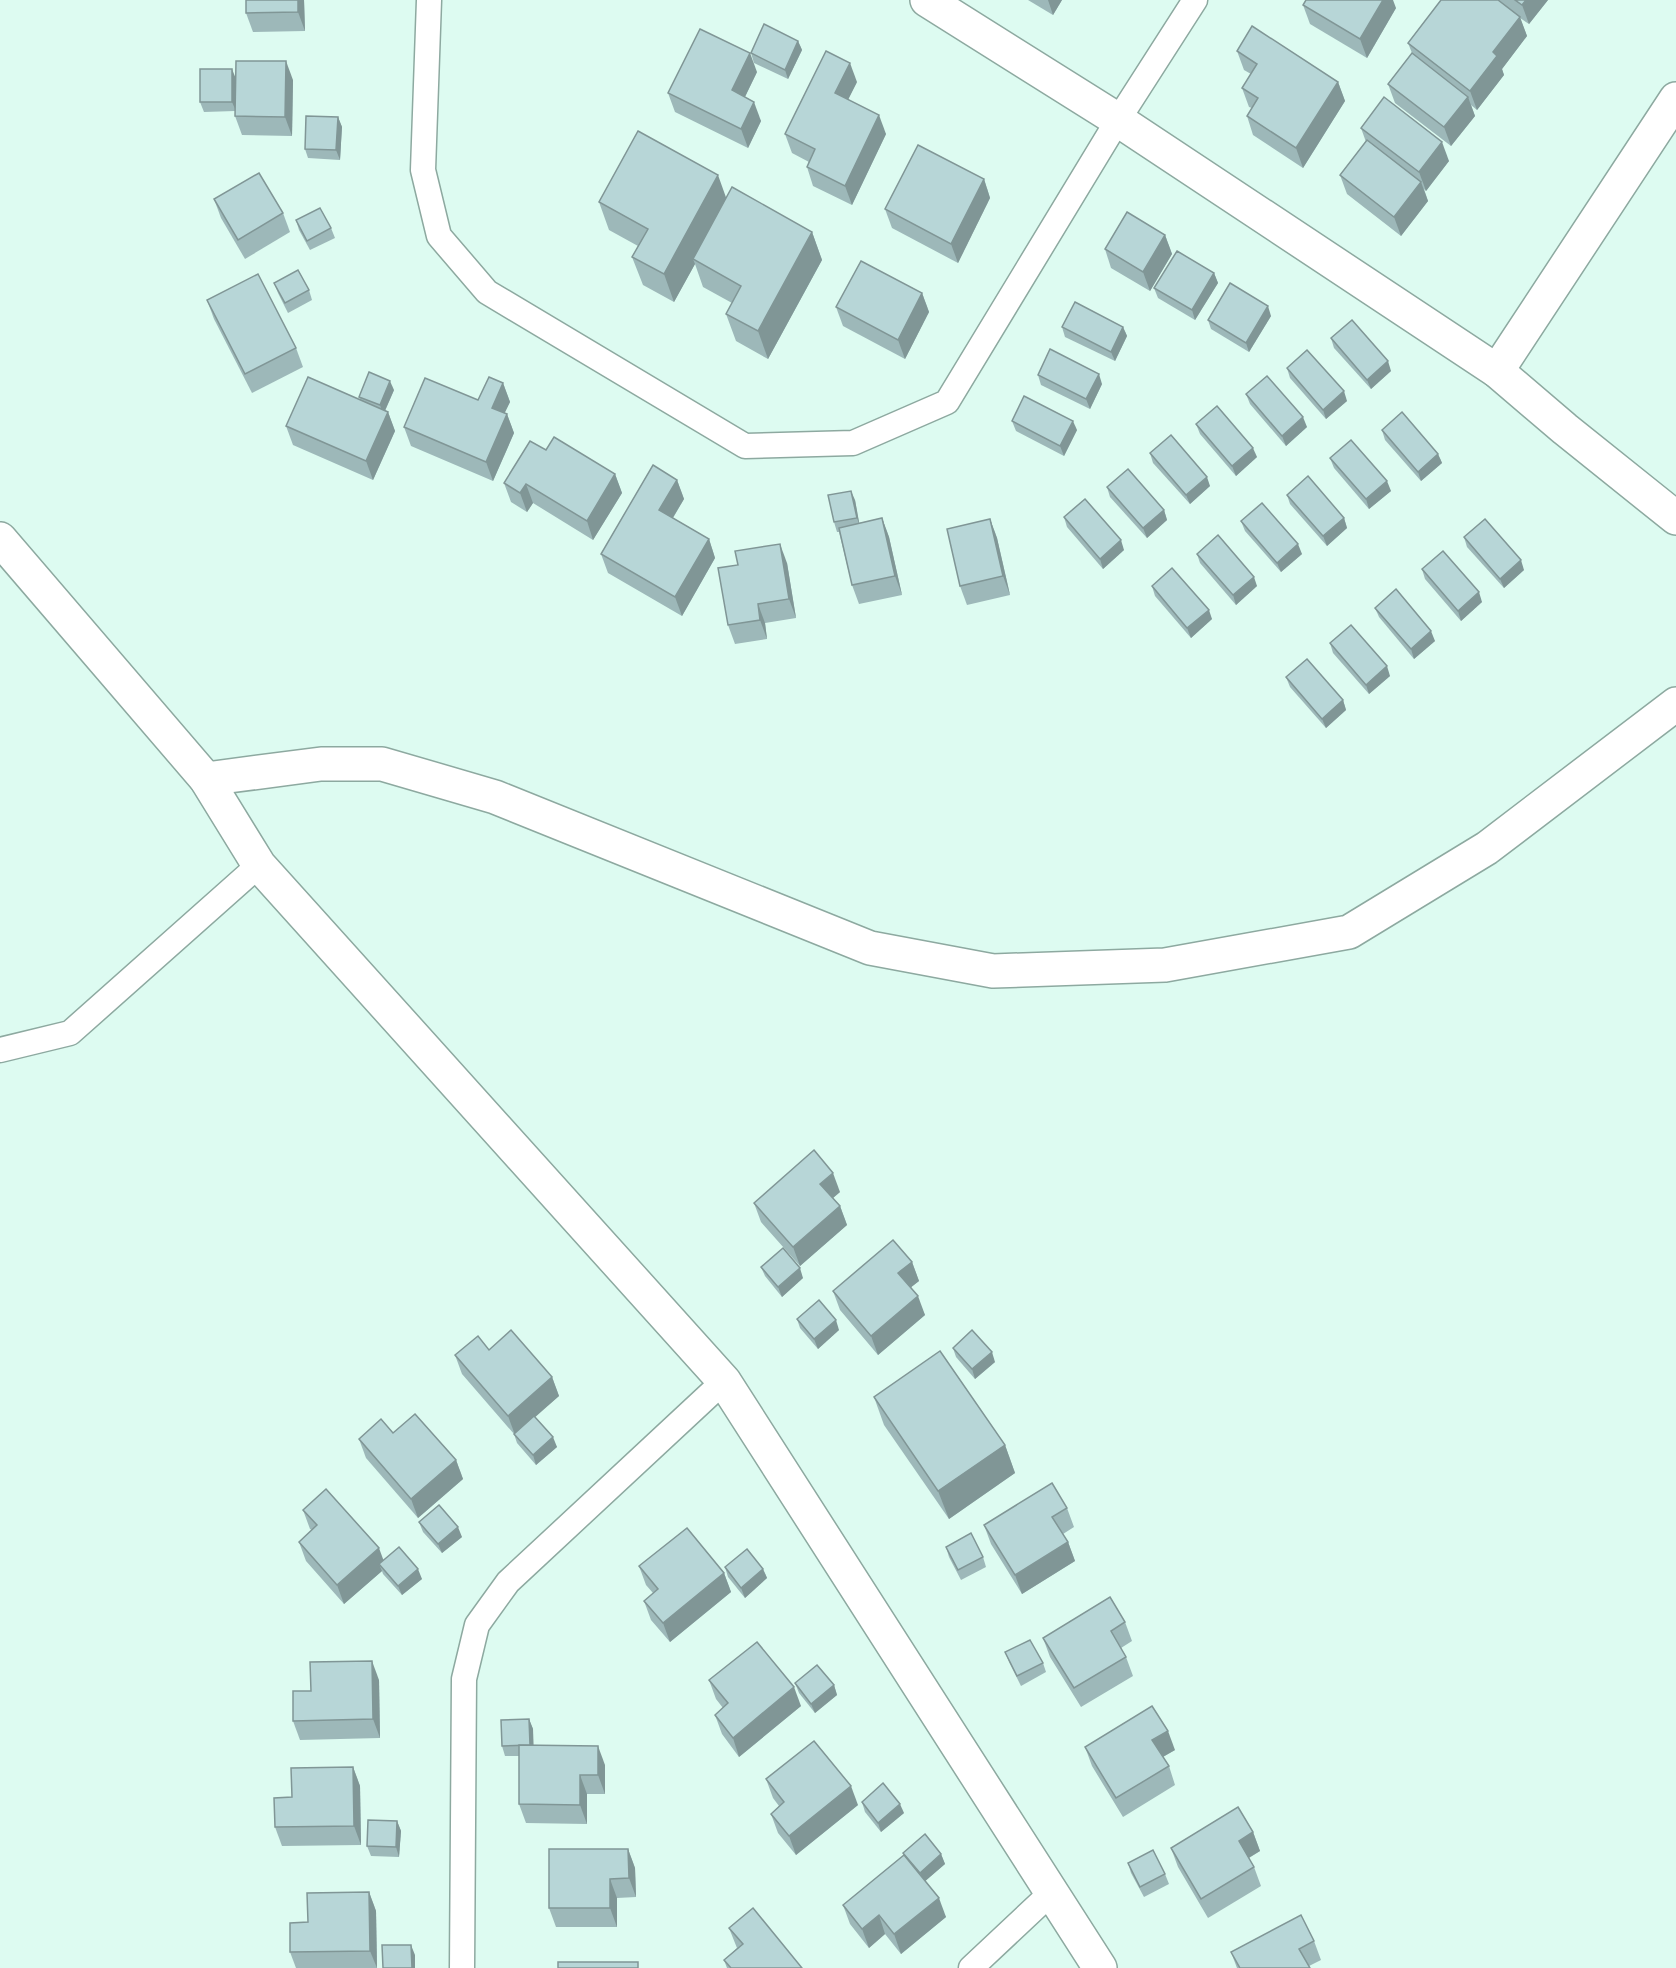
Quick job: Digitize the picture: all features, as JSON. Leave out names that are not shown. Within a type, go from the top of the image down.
[{"type":"street","points":[[927,0],[1118,120],[1497,371],[1676,518]]},
{"type":"street","points":[[1497,371],[1676,99]]},
{"type":"street","points":[[0,539],[206,779],[259,865],[724,1382],[1100,1968]]},
{"type":"street","points":[[206,779],[321,764],[382,764],[495,797],[870,948],[993,970],[1165,965],[1349,932],[1487,848],[1676,704]]},
{"type":"lane","points":[[429,0],[423,170],[439,236],[487,292],[745,446],[853,444],[947,402],[1118,120],[1195,0]]},
{"type":"lane","points":[[0,1050],[70,1033],[259,865]]},
{"type":"lane","points":[[462,1968],[464,1679],[477,1625],[508,1582],[724,1382]]},
{"type":"lane","points":[[971,1968],[1052,1892]]},
{"type":"building","points":[[246,0],[298,0],[298,12],[246,13]]},
{"type":"building","points":[[1306,0],[1383,0],[1360,39],[1303,5]]},
{"type":"building","points":[[1441,0],[1498,0],[1520,17],[1493,52],[1497,56],[1470,91],[1408,43]]},
{"type":"building","points":[[1515,0],[1526,0],[1522,5]]},
{"type":"building","points":[[764,24],[798,41],[785,70],[751,53]]},
{"type":"building","points":[[1252,26],[1338,82],[1296,148],[1247,116],[1258,98],[1242,88],[1257,64],[1237,51]]},
{"type":"building","points":[[700,29],[750,53],[732,90],[754,102],[741,129],[668,93]]},
{"type":"building","points":[[826,51],[850,63],[835,93],[879,115],[845,186],[807,167],[815,149],[785,134]]},
{"type":"building","points":[[1412,53],[1468,97],[1444,127],[1388,84]]},
{"type":"building","points":[[236,61],[286,61],[285,117],[235,116]]},
{"type":"building","points":[[200,69],[232,69],[232,102],[200,102]]},
{"type":"building","points":[[1384,97],[1442,142],[1419,172],[1361,128]]},
{"type":"building","points":[[306,116],[338,117],[336,150],[305,149]]},
{"type":"building","points":[[638,131],[718,175],[664,274],[632,257],[648,229],[599,202]]},
{"type":"building","points":[[1367,140],[1421,182],[1394,217],[1340,175]]},
{"type":"building","points":[[918,145],[984,179],[951,244],[885,209]]},
{"type":"building","points":[[259,173],[283,213],[238,240],[214,199]]},
{"type":"building","points":[[732,187],[812,232],[758,331],[726,314],[741,286],[693,259]]},
{"type":"building","points":[[320,208],[331,228],[307,241],[296,220]]},
{"type":"building","points":[[1127,212],[1165,235],[1143,272],[1105,249]]},
{"type":"building","points":[[1177,251],[1214,273],[1192,310],[1154,288]]},
{"type":"building","points":[[861,261],[922,293],[898,340],[836,307]]},
{"type":"building","points":[[298,270],[309,290],[285,303],[274,283]]},
{"type":"building","points":[[258,274],[296,348],[245,374],[207,300]]},
{"type":"building","points":[[1230,283],[1268,306],[1246,343],[1208,320]]},
{"type":"building","points":[[1075,302],[1123,327],[1111,352],[1062,327]]},
{"type":"building","points":[[1352,320],[1388,361],[1367,380],[1331,338]]},
{"type":"building","points":[[1050,349],[1099,374],[1086,399],[1038,375]]},
{"type":"building","points":[[1307,350],[1344,391],[1323,410],[1287,368]]},
{"type":"building","points":[[369,372],[390,381],[380,405],[359,397]]},
{"type":"building","points":[[1267,376],[1303,417],[1282,436],[1246,394]]},
{"type":"building","points":[[308,377],[388,412],[366,461],[286,426]]},
{"type":"building","points":[[489,377],[503,383],[492,408],[507,414],[486,462],[404,427],[425,378],[478,400]]},
{"type":"building","points":[[1024,396],[1073,421],[1060,446],[1012,421]]},
{"type":"building","points":[[1217,406],[1253,448],[1232,466],[1196,424]]},
{"type":"building","points":[[1402,412],[1438,454],[1418,472],[1382,430]]},
{"type":"building","points":[[1171,435],[1207,477],[1186,495],[1150,453]]},
{"type":"building","points":[[554,437],[615,474],[587,521],[526,484],[520,493],[504,483],[530,441],[546,450]]},
{"type":"building","points":[[1351,440],[1387,481],[1366,499],[1330,458]]},
{"type":"building","points":[[653,465],[677,480],[659,510],[709,539],[675,597],[601,554]]},
{"type":"building","points":[[1128,469],[1164,510],[1143,528],[1107,487]]},
{"type":"building","points":[[1308,476],[1344,518],[1323,536],[1287,495]]},
{"type":"building","points":[[851,491],[857,518],[834,522],[828,495]]},
{"type":"building","points":[[1085,499],[1121,540],[1100,559],[1064,517]]},
{"type":"building","points":[[1262,503],[1298,544],[1277,563],[1241,521]]},
{"type":"building","points":[[882,518],[895,576],[852,585],[839,528]]},
{"type":"building","points":[[990,519],[1003,576],[960,586],[947,529]]},
{"type":"building","points":[[1485,519],[1521,560],[1500,579],[1464,537]]},
{"type":"building","points":[[1218,535],[1254,577],[1233,595],[1197,554]]},
{"type":"building","points":[[780,544],[789,599],[758,604],[760,620],[728,625],[718,568],[738,565],[735,551]]},
{"type":"building","points":[[1443,551],[1479,592],[1458,611],[1422,569]]},
{"type":"building","points":[[1172,568],[1209,610],[1187,628],[1152,586]]},
{"type":"building","points":[[1396,589],[1431,631],[1411,649],[1375,608]]},
{"type":"building","points":[[1351,625],[1387,666],[1366,685],[1330,643]]},
{"type":"building","points":[[1307,659],[1343,700],[1322,719],[1286,677]]},
{"type":"building","points":[[814,1150],[833,1173],[820,1184],[840,1206],[793,1247],[754,1203]]},
{"type":"building","points":[[893,1240],[912,1262],[898,1273],[918,1296],[871,1336],[833,1291]]},
{"type":"building","points":[[783,1248],[800,1268],[778,1287],[761,1267]]},
{"type":"building","points":[[819,1300],[836,1320],[814,1339],[797,1319]]},
{"type":"building","points":[[511,1330],[552,1377],[508,1416],[455,1355],[478,1336],[489,1350]]},
{"type":"building","points":[[972,1330],[992,1352],[972,1369],[953,1348]]},
{"type":"building","points":[[940,1351],[1005,1445],[938,1491],[874,1397]]},
{"type":"building","points":[[415,1414],[456,1460],[411,1499],[359,1439],[381,1419],[393,1433]]},
{"type":"building","points":[[534,1416],[553,1437],[533,1455],[514,1434]]},
{"type":"building","points":[[1052,1483],[1067,1508],[1052,1517],[1068,1542],[1015,1575],[984,1525]]},
{"type":"building","points":[[326,1489],[379,1548],[337,1585],[299,1542],[317,1525],[303,1510]]},
{"type":"building","points":[[439,1505],[458,1527],[438,1544],[419,1522]]},
{"type":"building","points":[[687,1528],[724,1573],[663,1623],[644,1601],[658,1589],[639,1566]]},
{"type":"building","points":[[971,1533],[983,1557],[958,1570],[946,1547]]},
{"type":"building","points":[[399,1547],[418,1569],[398,1586],[379,1564]]},
{"type":"building","points":[[747,1549],[763,1569],[741,1588],[725,1567]]},
{"type":"building","points":[[1110,1597],[1125,1622],[1111,1631],[1126,1657],[1074,1688],[1043,1638]]},
{"type":"building","points":[[1030,1640],[1043,1663],[1017,1676],[1005,1652]]},
{"type":"building","points":[[757,1642],[794,1687],[733,1738],[715,1715],[728,1703],[709,1680]]},
{"type":"building","points":[[372,1661],[373,1719],[293,1721],[293,1691],[311,1691],[310,1662]]},
{"type":"building","points":[[817,1665],[834,1685],[811,1704],[795,1683]]},
{"type":"building","points":[[1152,1706],[1168,1731],[1152,1740],[1169,1766],[1116,1798],[1085,1747]]},
{"type":"building","points":[[529,1719],[530,1745],[502,1746],[501,1720]]},
{"type":"building","points":[[814,1741],[851,1786],[789,1836],[771,1814],[784,1802],[766,1779]]},
{"type":"building","points":[[519,1745],[598,1746],[598,1775],[580,1775],[580,1805],[519,1804]]},
{"type":"building","points":[[353,1767],[354,1826],[275,1827],[274,1798],[292,1797],[291,1768]]},
{"type":"building","points":[[883,1783],[900,1804],[878,1823],[862,1802]]},
{"type":"building","points":[[1238,1807],[1253,1832],[1239,1841],[1254,1867],[1201,1899],[1171,1848]]},
{"type":"building","points":[[368,1820],[397,1821],[396,1847],[367,1846]]},
{"type":"building","points":[[925,1834],[941,1854],[920,1873],[903,1853]]},
{"type":"building","points":[[549,1849],[628,1849],[629,1878],[610,1879],[610,1908],[549,1908]]},
{"type":"building","points":[[1153,1850],[1165,1874],[1140,1887],[1128,1863]]},
{"type":"building","points":[[904,1855],[939,1898],[894,1934],[879,1915],[862,1929],[843,1905]]},
{"type":"building","points":[[369,1892],[370,1951],[290,1952],[290,1923],[308,1922],[307,1893]]},
{"type":"building","points":[[753,1908],[802,1968],[731,1968],[724,1960],[743,1944],[729,1928]]},
{"type":"building","points":[[1301,1915],[1314,1941],[1299,1949],[1310,1968],[1240,1968],[1231,1952]]},
{"type":"building","points":[[382,1945],[411,1945],[412,1968],[383,1968]]},
{"type":"building","points":[[558,1962],[638,1962],[638,1968],[558,1968]]}]
